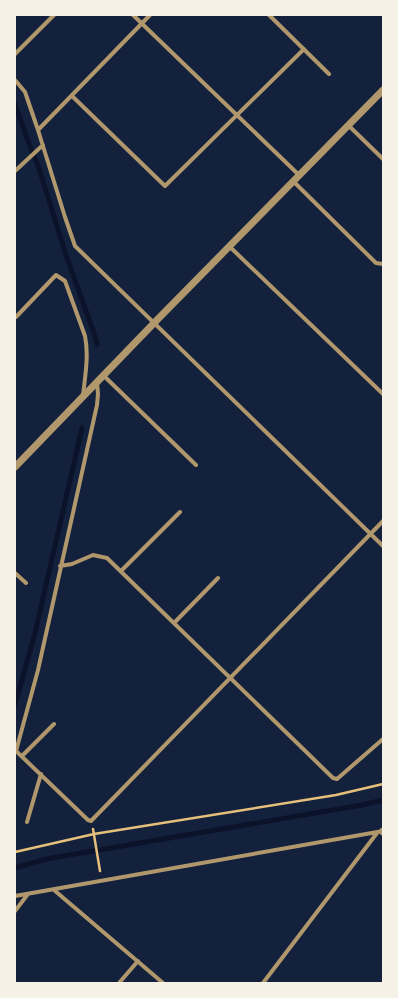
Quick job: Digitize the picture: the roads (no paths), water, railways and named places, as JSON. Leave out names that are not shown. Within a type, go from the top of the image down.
[{"type":"street","points":[[15,54],[54,15]]},
{"type":"street","points":[[134,15],[299,175]]},
{"type":"street","points":[[38,130],[150,15]]},
{"type":"street","points":[[269,15],[329,74]]},
{"type":"street","points":[[72,96],[165,186],[238,116],[304,49]]},
{"type":"street","points":[[15,80],[25,92],[75,246],[383,546]]},
{"type":"street","points":[[15,467],[83,398],[154,322],[383,90]]},
{"type":"street","points":[[348,125],[383,159]]},
{"type":"street","points":[[15,171],[43,145]]},
{"type":"street","points":[[293,181],[376,263],[383,264]]},
{"type":"street","points":[[230,246],[383,394]]},
{"type":"street","points":[[16,317],[56,275],[65,281],[85,336],[86,364],[83,398]]},
{"type":"street","points":[[104,376],[196,465]]},
{"type":"street","points":[[97,383],[97,405],[38,670],[16,750],[88,820],[92,821],[383,521]]},
{"type":"street","points":[[121,572],[180,512]]},
{"type":"street","points":[[60,566],[72,564],[93,555],[107,558],[333,778],[337,779],[383,739]]},
{"type":"street","points":[[15,573],[26,584]]},
{"type":"street","points":[[174,623],[218,578]]},
{"type":"street","points":[[22,756],[54,724]]},
{"type":"street","points":[[27,822],[41,774]]},
{"type":"street","points":[[15,896],[382,832]]},
{"type":"street","points":[[263,983],[382,832]]},
{"type":"street","points":[[54,890],[163,983]]},
{"type":"street","points":[[15,911],[28,894]]},
{"type":"street","points":[[118,983],[138,961]]},
{"type":"waterway","points":[[15,104],[39,168],[65,252],[97,345]]},
{"type":"waterway","points":[[15,705],[35,633],[82,428]]},
{"type":"waterway","points":[[15,868],[46,859],[362,805],[383,800]]}]
